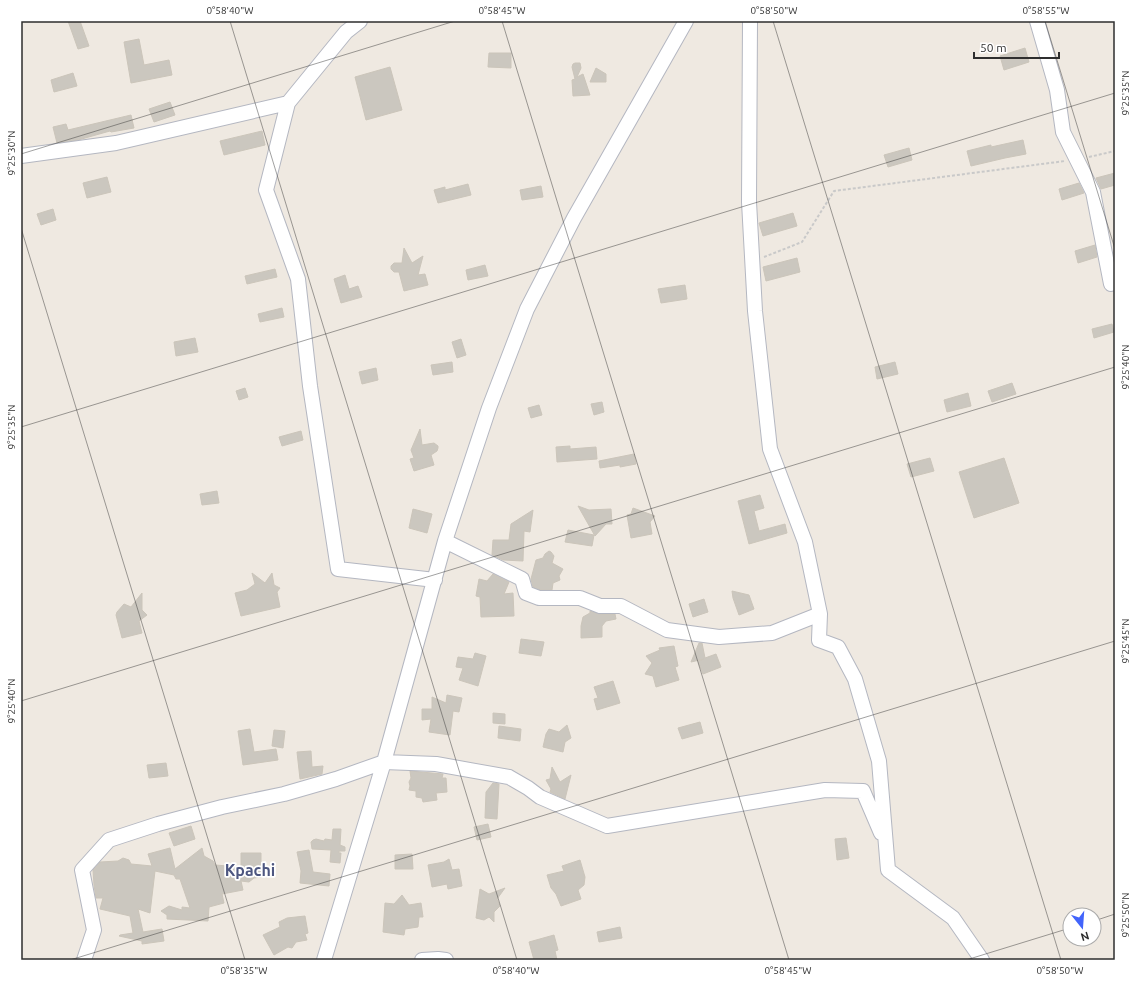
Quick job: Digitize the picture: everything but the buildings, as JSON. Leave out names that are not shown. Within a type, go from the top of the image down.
[{"type":"street","points":[[360,21],[346,32],[288,103],[266,190],[298,279],[310,386],[338,569],[435,580]]},
{"type":"street","points":[[324,960],[384,762],[445,541],[489,408],[527,310],[578,212],[686,21]]},
{"type":"street","points":[[750,21],[749,202],[755,311],[770,449],[805,542],[820,614],[819,640],[838,647],[855,678],[879,761],[888,870],[953,918],[982,960]]},
{"type":"street","points":[[1037,21],[1057,90],[1063,132],[1093,192],[1111,284]]},
{"type":"street","points":[[21,156],[116,143],[288,103]]},
{"type":"street","points":[[445,541],[522,579],[526,593],[539,598],[580,598],[600,606],[622,606],[667,630],[719,637],[772,633],[820,614]]},
{"type":"street","points":[[84,960],[94,930],[82,870],[109,840],[165,822],[222,807],[284,794],[336,779],[384,762],[436,764],[509,777],[540,797],[607,826],[825,790],[863,791],[886,842]]},
{"type":"street","points":[[422,960],[446,960]]},
{"type":"path","points":[[752,262],[802,242],[834,191],[1077,159],[1115,151]]},
{"type":"district","name":"Kpachi","points":[[250,870]]}]
